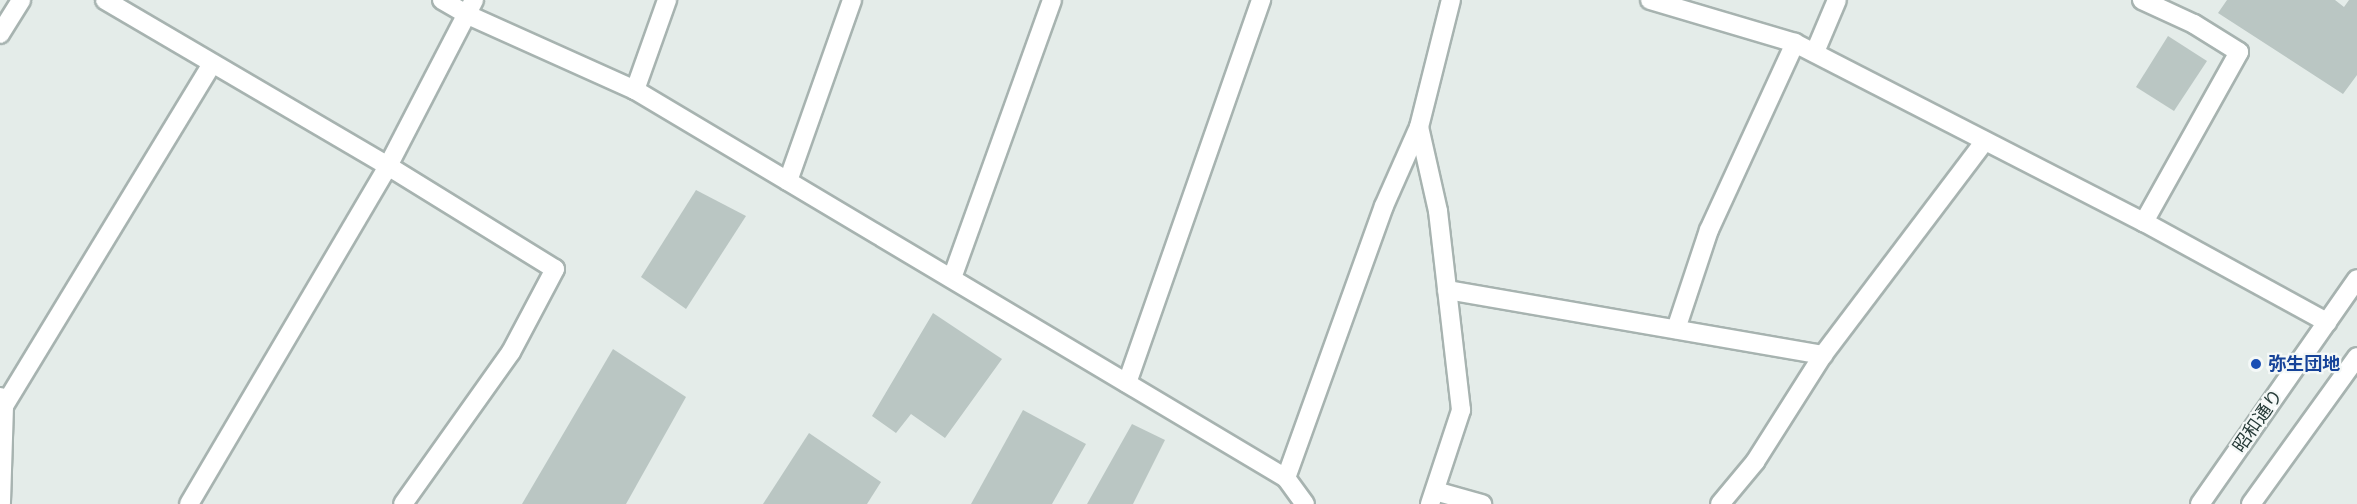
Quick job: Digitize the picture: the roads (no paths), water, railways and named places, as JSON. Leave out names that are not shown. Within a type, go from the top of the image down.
[{"type":"street","points":[[0,34],[21,0]]},
{"type":"street","points":[[105,0],[388,166],[555,269],[511,352],[403,504]]},
{"type":"street","points":[[442,0],[471,7],[635,90],[1286,478],[1305,504]]},
{"type":"street","points":[[635,90],[667,0]]},
{"type":"street","points":[[788,181],[852,0]]},
{"type":"street","points":[[952,278],[1052,0]]},
{"type":"street","points":[[1126,383],[1261,0]]},
{"type":"street","points":[[1286,478],[1384,206],[1419,127],[1450,0]]},
{"type":"street","points":[[1650,0],[1795,43],[1815,52],[1984,142],[2144,222],[2327,322]]},
{"type":"street","points":[[1815,52],[1837,0]]},
{"type":"street","points":[[2142,0],[2194,24],[2239,52],[2144,222]]},
{"type":"street","points":[[189,504],[388,166],[471,7]]},
{"type":"street","points":[[1676,329],[1709,230],[1795,43]]},
{"type":"street","points":[[1,504],[2,402],[212,64]]},
{"type":"street","points":[[1419,127],[1438,211],[1461,410],[1432,497],[1482,504]]},
{"type":"street","points":[[1720,504],[1755,462],[1823,355],[1984,142]]},
{"type":"street","name":"昭和通り","points":[[2200,504],[2357,279]]},
{"type":"street","points":[[1447,290],[1823,355]]},
{"type":"street","points":[[2251,504],[2357,357]]},
{"type":"place","name":"弥生団地","points":[[2256,364]]}]
